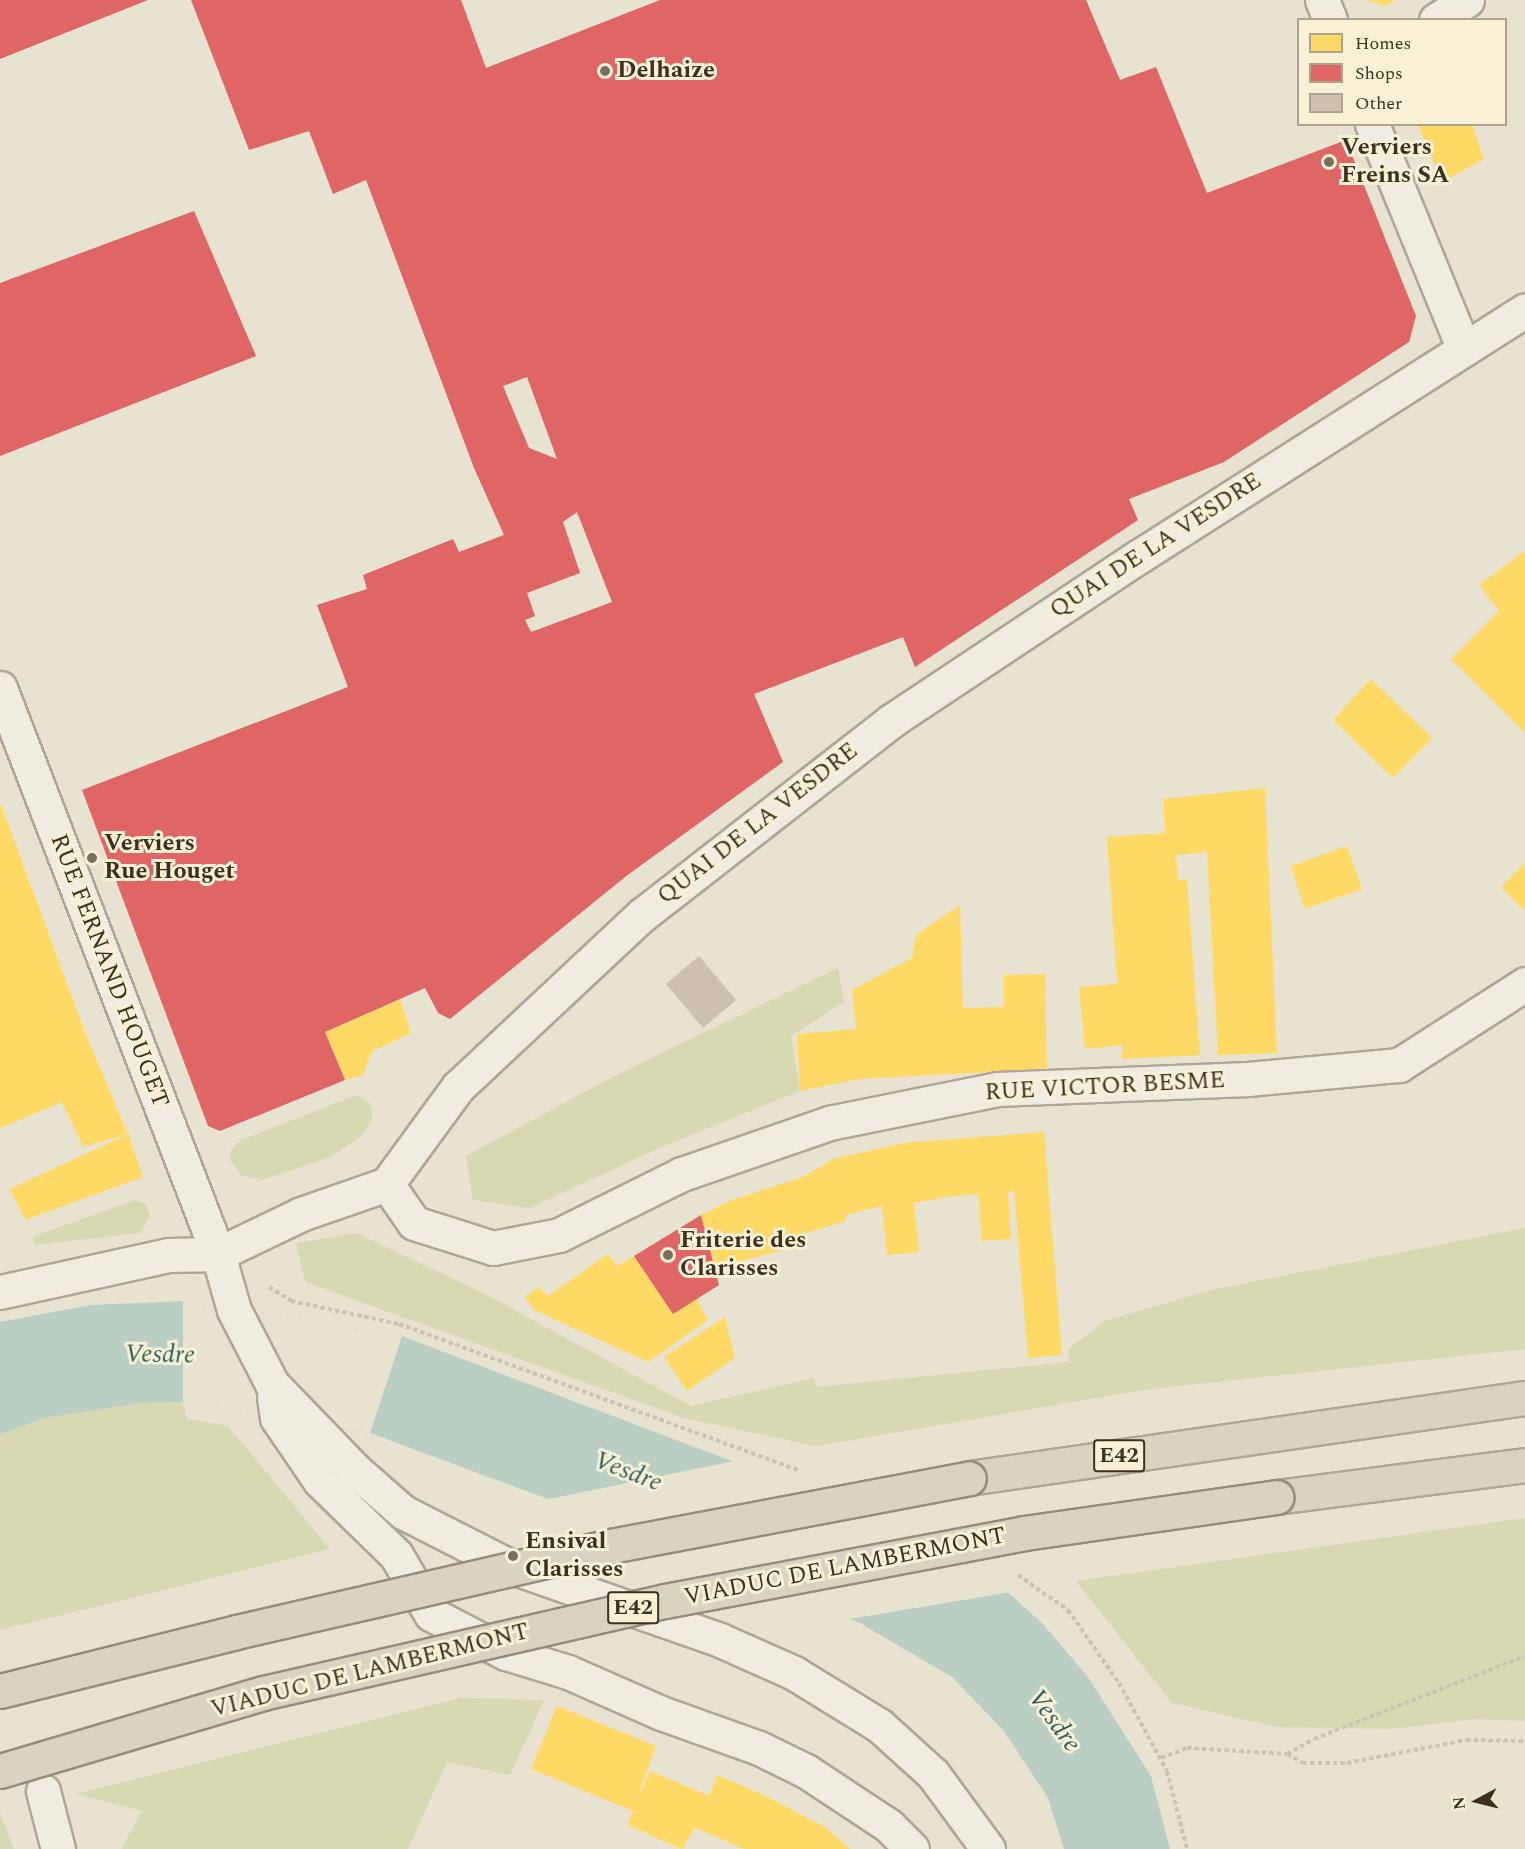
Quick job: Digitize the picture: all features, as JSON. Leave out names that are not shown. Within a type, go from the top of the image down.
[{"type":"highway","name":"E42","points":[[0,1691],[236,1632],[616,1545],[969,1479],[1268,1433],[1525,1398]]},
{"type":"highway","name":"VIADUC DE LAMBERMONT","points":[[0,1771],[262,1693],[665,1601],[1024,1533],[1525,1465]]},
{"type":"street","points":[[1323,0],[1329,18]]},
{"type":"street","points":[[1439,18],[1467,0]]},
{"type":"street","points":[[1373,126],[1464,349]]},
{"type":"street","name":"QUAI DE LA VESDRE","points":[[387,1184],[459,1087],[683,880],[891,721],[1138,557],[1525,310]]},
{"type":"street","name":"RUE FERNAND HOUGET","points":[[2,697],[218,1254],[234,1310],[293,1420]]},
{"type":"street","name":"RUE VICTOR BESME","points":[[387,1184],[414,1223],[493,1248],[559,1235],[682,1174],[829,1123],[997,1089],[1248,1079],[1399,1065],[1525,984]]},
{"type":"street","points":[[0,1292],[168,1255],[218,1254],[301,1214],[387,1184]]},
{"type":"street","points":[[293,1420],[403,1512],[509,1566],[720,1640],[794,1672],[880,1726],[933,1774],[974,1843]]},
{"type":"street","points":[[293,1420],[320,1481],[396,1555],[431,1614],[506,1653],[568,1672],[661,1713],[759,1748],[806,1772],[888,1825],[912,1849]]},
{"type":"street","points":[[43,1791],[58,1849]]},
{"type":"path","points":[[218,1254],[291,1301],[399,1324],[660,1419]]},
{"type":"path","points":[[1068,1610],[1119,1683],[1161,1758],[1187,1849]]},
{"type":"path","points":[[1287,1754],[1325,1735],[1525,1656]]},
{"type":"path","points":[[1161,1758],[1186,1748],[1287,1754],[1303,1763],[1347,1762],[1466,1740],[1525,1741]]},
{"type":"green space","points":[[838,968],[844,1002],[791,1036],[800,1091],[659,1148],[530,1208],[473,1200],[466,1156],[620,1073]]},
{"type":"green space","points":[[357,1095],[370,1103],[373,1117],[363,1135],[330,1157],[262,1180],[242,1176],[230,1159],[231,1149],[241,1140]]},
{"type":"green space","points":[[135,1200],[146,1204],[150,1216],[140,1233],[35,1245],[32,1237]]},
{"type":"green space","points":[[1525,1228],[1525,1349],[1150,1389],[816,1446],[684,1418],[305,1282],[296,1243],[357,1233],[485,1294],[691,1406],[814,1378],[816,1387],[1069,1362],[1068,1349],[1105,1321],[1211,1290]]},
{"type":"green space","points":[[183,1402],[187,1419],[228,1426],[330,1549],[0,1630],[0,1434],[44,1418],[140,1403]]},
{"type":"green space","points":[[1525,1518],[1525,1721],[1475,1719],[1390,1729],[1277,1727],[1172,1703],[1076,1581]]},
{"type":"green space","points":[[460,1698],[544,1700],[510,1775],[447,1762],[408,1849],[121,1849],[142,1811],[75,1794]]},
{"type":"green space","points":[[0,1814],[14,1849],[0,1849]]},
{"type":"water","name":"Vesdre","points":[[183,1301],[402,1336],[956,1546],[1043,1624],[1088,1677],[1151,1776],[1170,1849],[1064,1849],[1048,1798],[1004,1731],[952,1677],[860,1623],[575,1509],[370,1433],[183,1402],[140,1403],[44,1418],[0,1434],[0,1322],[91,1305]]},
{"type":"pier","points":[[183,1301],[402,1336],[370,1433],[183,1402]]},
{"type":"pier","points":[[739,1460],[957,1544],[1011,1592],[844,1620],[544,1500]]},
{"type":"building: Homes","points":[[1367,0],[1396,0],[1385,6]]},
{"type":"building: Homes","points":[[1419,126],[1473,126],[1484,159],[1442,182]]},
{"type":"building: Homes","points":[[1525,551],[1525,733],[1451,659],[1499,611],[1479,585]]},
{"type":"building: Homes","points":[[1371,679],[1432,738],[1393,778],[1333,720]]},
{"type":"building: Homes","points":[[1265,788],[1277,1053],[1218,1055],[1207,852],[1176,855],[1178,880],[1187,879],[1200,1055],[1122,1059],[1123,1045],[1085,1049],[1079,987],[1117,984],[1107,837],[1165,833],[1163,799]]},
{"type":"building: Homes","points":[[0,802],[86,1035],[128,1134],[83,1147],[62,1102],[0,1128]]},
{"type":"building: Homes","points":[[1347,846],[1362,889],[1305,909],[1291,866]]},
{"type":"building: Homes","points":[[1525,863],[1525,911],[1501,887]]},
{"type":"building: Homes","points":[[960,905],[963,1008],[1004,1007],[1004,975],[1045,974],[1047,1069],[860,1079],[800,1091],[797,1034],[856,1029],[852,990],[912,958],[916,935]]},
{"type":"building: Homes","points":[[400,999],[411,1033],[372,1051],[363,1075],[345,1080],[325,1032]]},
{"type":"building: Homes","points":[[1044,1132],[1062,1355],[1028,1358],[1014,1191],[1008,1192],[1011,1239],[982,1241],[978,1194],[946,1197],[914,1203],[919,1252],[887,1255],[882,1206],[845,1215],[846,1221],[782,1240],[784,1250],[715,1267],[701,1215],[732,1200],[803,1177],[833,1159],[903,1143]]},
{"type":"building: Homes","points":[[128,1134],[143,1177],[25,1220],[10,1189]]},
{"type":"building: Homes","points":[[608,1254],[617,1266],[634,1256],[673,1314],[696,1299],[708,1320],[648,1362],[534,1310],[525,1297],[539,1287],[548,1296]]},
{"type":"building: Homes","points":[[725,1317],[735,1358],[687,1391],[664,1357]]},
{"type":"building: Homes","points":[[557,1706],[656,1746],[635,1805],[650,1771],[709,1796],[717,1775],[768,1797],[826,1828],[850,1849],[744,1849],[695,1828],[682,1849],[627,1825],[633,1811],[531,1769]]},
{"type":"building: Shops","points":[[0,0],[148,0],[0,59]]},
{"type":"building: Shops","points":[[191,0],[461,0],[486,68],[660,0],[1086,0],[1120,80],[1156,67],[1207,193],[1346,140],[1416,316],[1409,342],[1224,462],[1129,499],[1138,520],[915,667],[903,637],[754,694],[783,762],[625,877],[450,1019],[438,1013],[425,988],[325,1032],[345,1080],[220,1131],[208,1126],[82,790],[348,687],[317,605],[367,589],[363,575],[453,539],[459,552],[504,535],[474,468],[366,180],[333,194],[309,131],[249,150]],"holes":[[[527,377],[557,459],[529,448],[503,386]],[[577,512],[612,602],[531,632],[525,620],[535,616],[527,593],[580,573],[563,522]]]},
{"type":"building: Shops","points":[[194,211],[256,356],[0,456],[0,283]]},
{"type":"building: Shops","points":[[701,1215],[719,1285],[673,1314],[634,1256]]},
{"type":"building: Other","points":[[699,956],[736,1000],[703,1028],[666,984]]},
{"type":"place","name":"Delhaize","points":[[605,71]]},
{"type":"place","name":"Verviers Freins SA","points":[[1329,162]]},
{"type":"place","name":"Verviers Rue Houget","points":[[92,858]]},
{"type":"place","name":"Friterie des Clarisses","points":[[668,1255]]},
{"type":"place","name":"Ensival Clarisses","points":[[513,1556]]}]
